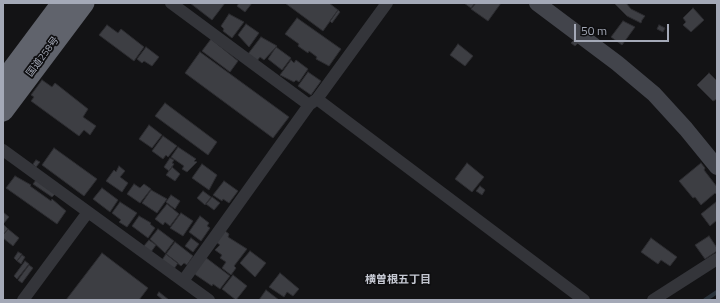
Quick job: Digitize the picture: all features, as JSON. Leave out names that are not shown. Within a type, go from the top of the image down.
[{"type":"highway","name":"国道258号","points":[[3,82],[62,3]]},
{"type":"highway","name":"国道258号","points":[[3,111],[84,3]]},
{"type":"street","points":[[171,3],[313,102],[584,300]]},
{"type":"street","points":[[183,281],[313,102],[388,3]]},
{"type":"street","points":[[537,3],[617,63],[654,94],[686,129],[717,167]]},
{"type":"street","points":[[3,150],[209,300]]},
{"type":"street","points":[[24,300],[88,212]]},
{"type":"street","points":[[653,300],[717,259]]},
{"type":"building","points":[[190,3],[225,3],[212,20]]},
{"type":"building","points":[[239,3],[252,3],[245,12],[237,6]]},
{"type":"building","points":[[285,3],[329,3],[338,10],[323,31]]},
{"type":"building","points":[[464,3],[475,3],[471,8]]},
{"type":"building","points":[[476,3],[501,3],[488,21],[471,9]]},
{"type":"building","points":[[614,3],[626,3],[631,9],[645,16],[641,23],[627,16]]},
{"type":"building","points":[[693,8],[704,20],[691,32],[683,25],[686,22],[683,18]]},
{"type":"building","points":[[338,10],[340,12],[332,23],[330,21]]},
{"type":"building","points":[[229,14],[244,22],[232,38],[223,31],[224,29],[221,26]]},
{"type":"building","points":[[297,18],[341,49],[329,66],[316,59],[317,57],[309,51],[308,53],[298,46],[299,44],[285,34]]},
{"type":"building","points":[[623,21],[635,27],[622,45],[611,37]]},
{"type":"building","points":[[246,24],[259,33],[249,47],[238,35]]},
{"type":"building","points":[[107,25],[118,33],[121,29],[144,47],[134,61],[99,35]]},
{"type":"building","points":[[659,25],[665,28],[663,32],[657,29]]},
{"type":"building","points":[[261,37],[277,46],[264,60],[260,57],[257,61],[248,54]]},
{"type":"building","points":[[211,39],[238,61],[230,72],[202,51]]},
{"type":"building","points":[[574,40],[578,43],[575,46],[571,43]]},
{"type":"building","points":[[458,44],[473,56],[465,66],[450,55]]},
{"type":"building","points":[[146,47],[159,57],[152,66],[144,61],[142,63],[137,59]]},
{"type":"building","points":[[276,47],[291,58],[282,70],[268,59]]},
{"type":"building","points":[[200,52],[289,117],[273,138],[185,73]]},
{"type":"building","points":[[291,60],[294,63],[296,60],[308,69],[299,82],[296,80],[294,82],[280,75]]},
{"type":"building","points":[[308,72],[321,81],[311,95],[298,86]]},
{"type":"building","points":[[709,73],[717,81],[717,99],[713,101],[697,85]]},
{"type":"building","points":[[42,80],[52,87],[55,83],[88,109],[83,117],[96,126],[90,135],[84,130],[79,136],[31,101],[34,97],[31,95]]},
{"type":"building","points":[[165,103],[217,142],[208,155],[155,116]]},
{"type":"building","points":[[149,125],[162,135],[152,148],[139,139]]},
{"type":"building","points":[[163,136],[177,146],[168,157],[166,155],[163,159],[152,151]]},
{"type":"building","points":[[178,147],[196,159],[194,161],[197,162],[187,172],[182,169],[184,166],[171,157]]},
{"type":"building","points":[[54,148],[97,179],[84,196],[42,165]]},
{"type":"building","points":[[170,158],[174,160],[172,163],[174,164],[169,171],[164,167]]},
{"type":"building","points":[[36,160],[40,162],[36,167],[33,164]]},
{"type":"building","points":[[467,163],[484,177],[472,192],[455,179]]},
{"type":"building","points":[[701,163],[705,168],[704,170],[717,187],[717,195],[715,193],[701,205],[679,181]]},
{"type":"building","points":[[202,164],[217,175],[209,190],[192,178]]},
{"type":"building","points":[[119,166],[125,171],[120,177],[128,183],[122,192],[106,181],[114,170],[116,172]]},
{"type":"building","points":[[172,167],[180,174],[175,181],[166,175]]},
{"type":"building","points":[[15,176],[31,185],[30,186],[51,201],[52,199],[66,211],[57,224],[6,188]]},
{"type":"building","points":[[36,180],[55,194],[52,197],[33,184]]},
{"type":"building","points":[[224,181],[238,191],[229,203],[223,199],[222,201],[213,195]]},
{"type":"building","points":[[134,184],[140,188],[144,184],[151,189],[140,203],[127,194]]},
{"type":"building","points":[[480,186],[485,190],[482,195],[476,191]]},
{"type":"building","points":[[102,188],[118,200],[110,212],[93,199]]},
{"type":"building","points":[[151,190],[167,199],[157,213],[142,203]]},
{"type":"building","points":[[203,191],[211,197],[205,205],[197,198]]},
{"type":"building","points":[[171,195],[180,201],[175,209],[166,202]]},
{"type":"building","points":[[212,197],[220,203],[214,210],[206,204]]},
{"type":"building","points":[[120,202],[137,213],[127,227],[119,222],[121,220],[112,213]]},
{"type":"building","points":[[716,202],[717,220],[710,226],[701,214]]},
{"type":"building","points":[[167,204],[179,214],[170,226],[165,222],[163,225],[155,219]]},
{"type":"building","points":[[3,212],[9,217],[3,224]]},
{"type":"building","points":[[181,213],[193,221],[183,236],[170,228]]},
{"type":"building","points":[[139,216],[151,223],[150,224],[155,228],[148,238],[132,226]]},
{"type":"building","points":[[200,216],[209,223],[207,226],[210,228],[201,241],[189,232]]},
{"type":"building","points":[[3,224],[8,229],[3,235]]},
{"type":"building","points":[[8,229],[19,238],[13,246],[3,238],[3,235]]},
{"type":"building","points":[[158,229],[174,241],[165,253],[150,239]]},
{"type":"building","points":[[225,231],[229,234],[228,237],[247,249],[234,266],[236,268],[231,275],[222,268],[226,262],[220,258],[222,255],[215,250],[220,245],[216,242]]},
{"type":"building","points":[[709,236],[717,248],[717,251],[705,259],[695,245]]},
{"type":"building","points":[[191,238],[199,244],[193,252],[185,246]]},
{"type":"building","points":[[651,238],[677,257],[670,266],[661,260],[658,264],[641,252]]},
{"type":"building","points":[[149,240],[156,245],[151,252],[143,247]]},
{"type":"building","points":[[175,242],[193,256],[187,265],[184,263],[181,266],[166,254]]},
{"type":"building","points":[[250,251],[266,263],[255,277],[240,263]]},
{"type":"building","points":[[18,252],[22,254],[17,261],[14,258]]},
{"type":"building","points":[[102,253],[148,288],[139,300],[66,300]]},
{"type":"building","points":[[166,254],[178,263],[174,269],[162,260]]},
{"type":"building","points":[[22,255],[25,257],[21,264],[17,261]]},
{"type":"building","points":[[205,257],[230,276],[220,289],[213,284],[212,286],[193,273]]},
{"type":"building","points":[[25,261],[29,264],[17,279],[14,276]]},
{"type":"building","points":[[29,265],[33,268],[22,283],[18,280]]},
{"type":"building","points":[[280,273],[299,289],[293,296],[287,292],[284,297],[269,287]]},
{"type":"building","points":[[233,275],[247,286],[236,300],[222,289]]},
{"type":"building","points":[[266,290],[279,300],[259,300]]},
{"type":"building","points":[[159,292],[169,300],[163,300],[157,295]]},
{"type":"waterway","points":[[705,300],[717,292]]},
{"type":"district","name":"横曽根五丁目","points":[[398,280]]}]
